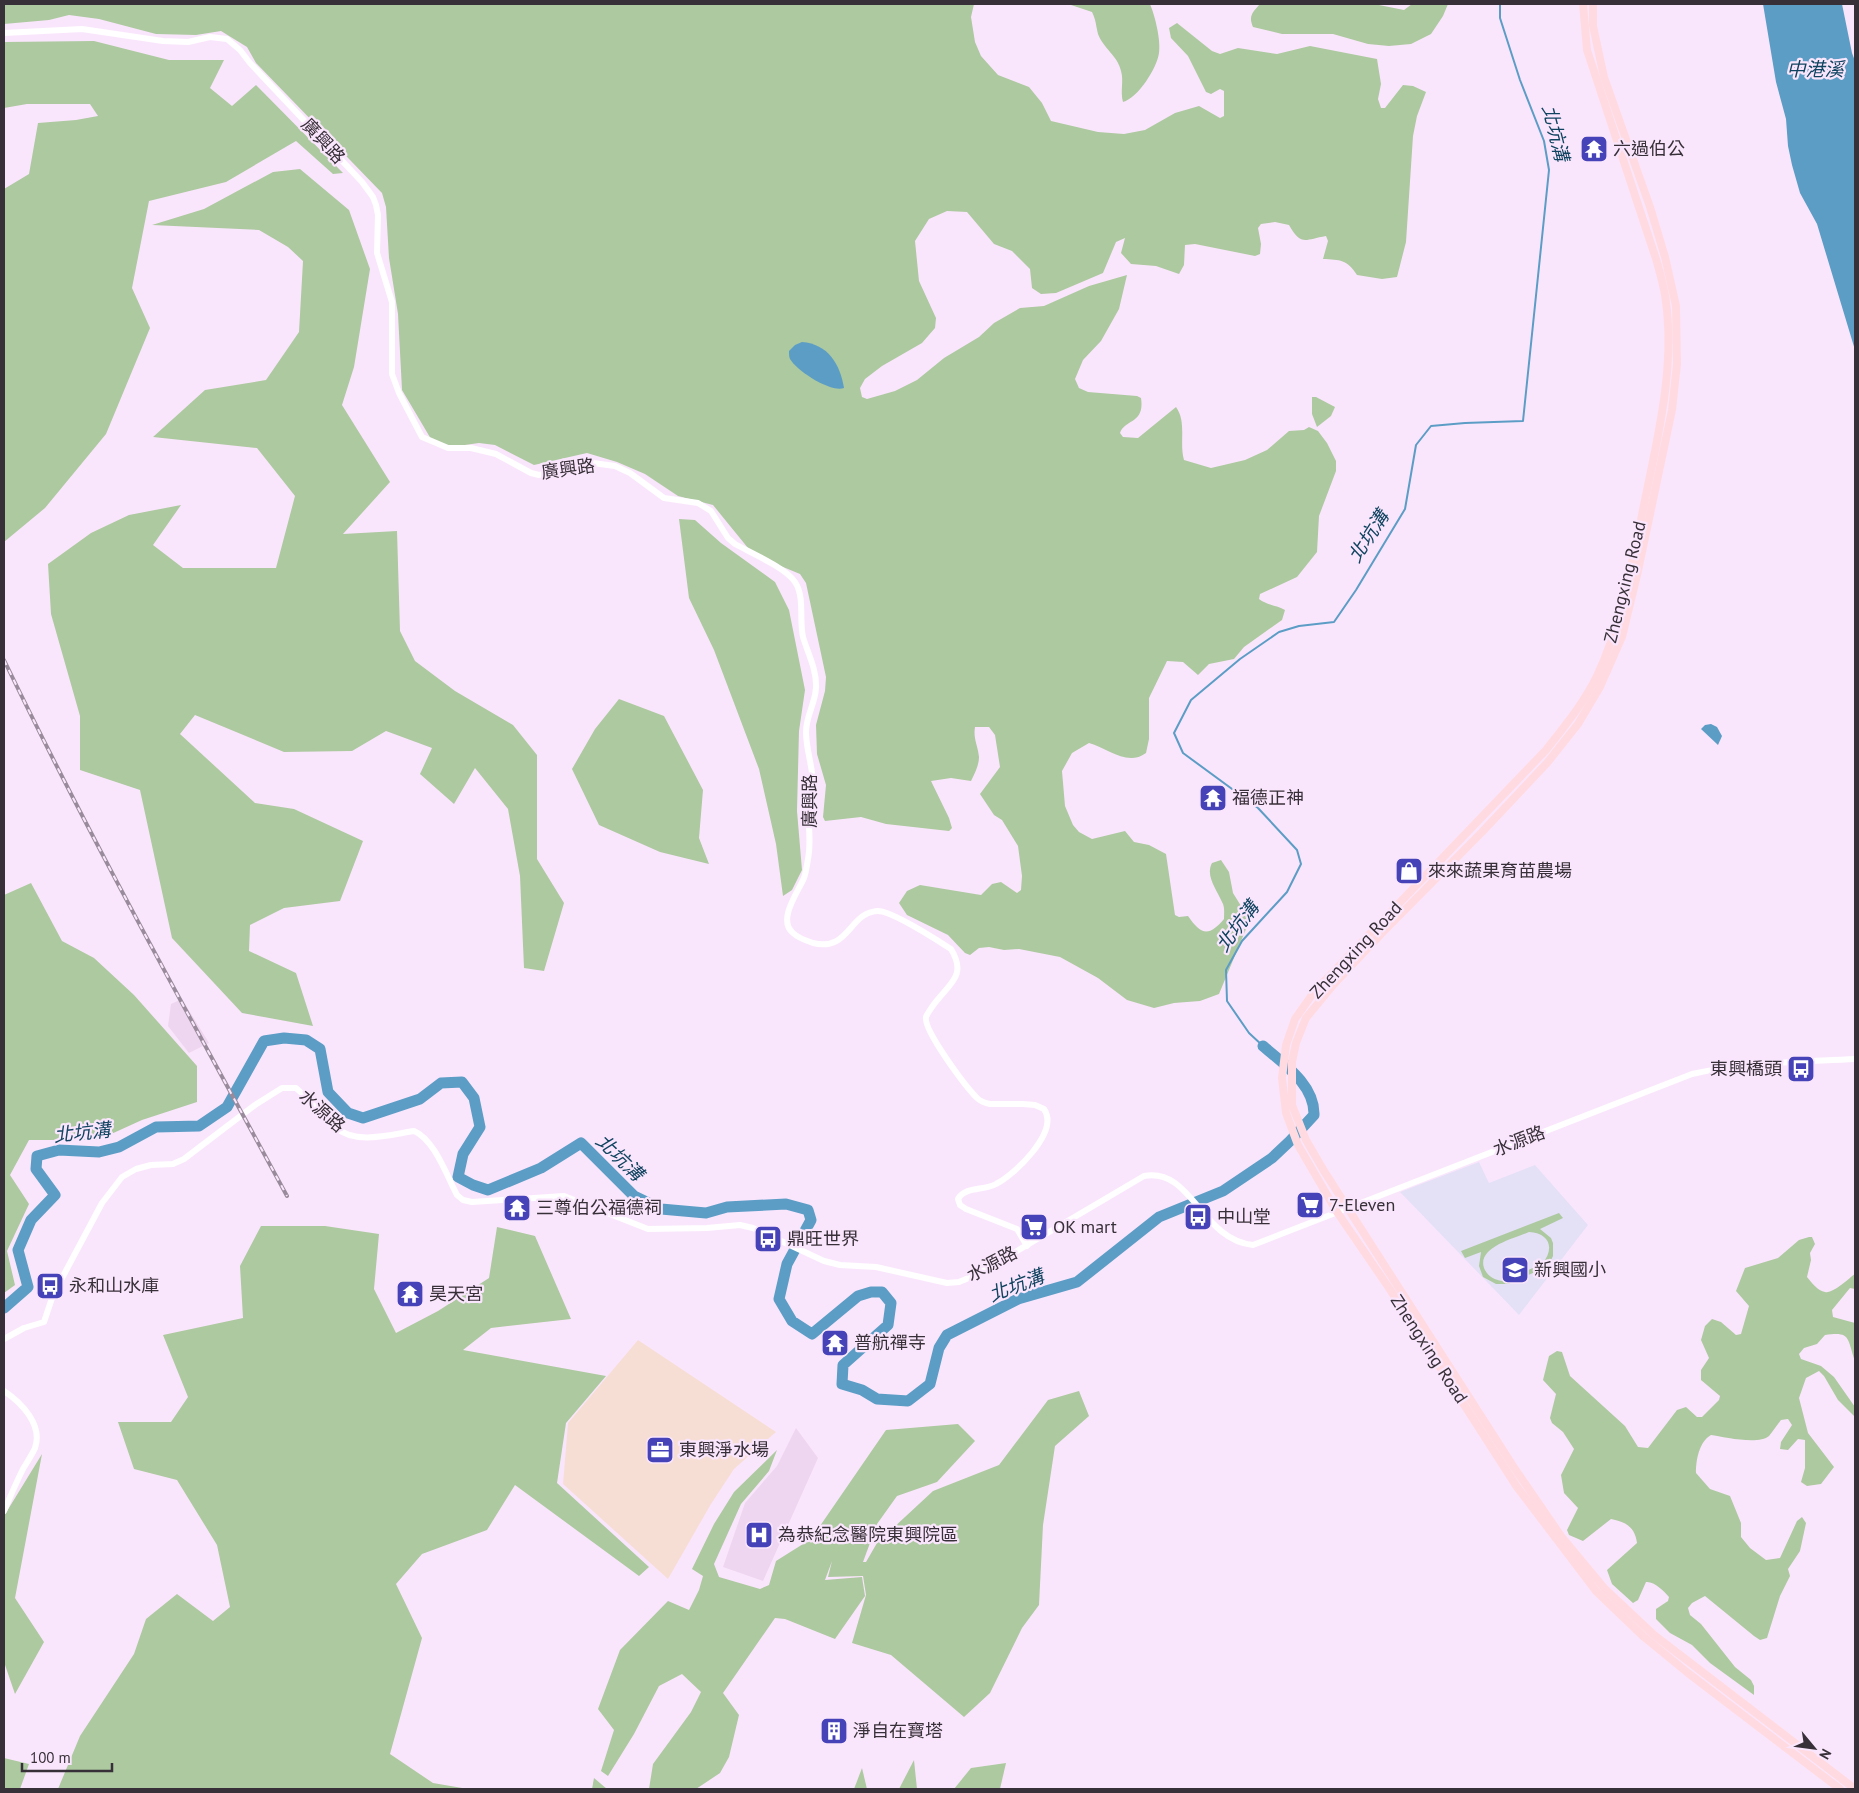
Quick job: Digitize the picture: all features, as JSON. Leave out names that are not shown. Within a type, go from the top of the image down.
[{"type":"main road","name":"Zhengxing Road","points":[[1583,4],[1587,50],[1657,262],[1665,295],[1668,330],[1667,377],[1657,439],[1633,557],[1615,632],[1597,677],[1574,715],[1546,750],[1314,992],[1295,1019],[1286,1045],[1282,1078],[1286,1112],[1298,1145],[1337,1212],[1389,1288],[1518,1487],[1596,1591],[1644,1637],[1840,1789]]},
{"type":"main road","name":"Zhengxing Road","points":[[1593,4],[1593,26],[1604,77],[1628,143],[1665,257],[1676,306],[1677,364],[1672,410],[1640,563],[1622,637],[1600,687],[1587,709],[1578,724],[1547,763],[1482,832],[1382,932],[1334,984],[1306,1018],[1296,1043],[1292,1106],[1305,1137],[1347,1207],[1513,1466],[1561,1536],[1606,1589],[1647,1629],[1855,1789]]},
{"type":"street","name":"廣興路","points":[[4,33],[82,29],[163,41],[188,42],[210,36],[227,39],[240,50],[362,182],[373,197],[378,215],[377,253],[392,302],[392,374],[399,393],[422,436],[448,448],[471,448],[496,454],[531,473],[539,475],[578,463],[615,466],[630,473],[664,498],[698,503],[712,511],[728,538],[735,544],[790,574],[799,588],[803,636],[814,668],[816,686],[815,700],[807,722],[806,734],[813,786],[809,802],[811,841],[804,876],[787,919],[788,926],[791,932],[806,940],[829,944],[841,940],[863,916],[878,911],[886,912],[951,948],[959,968],[956,976],[926,1018],[927,1025],[944,1054],[978,1099],[984,1103],[1035,1105],[1044,1109],[1048,1118],[1046,1129],[1032,1154],[1010,1175],[995,1185],[984,1189],[967,1190],[958,1199],[960,1205],[966,1209],[1017,1229],[1027,1246]]},
{"type":"street","name":"水源路","points":[[4,1339],[24,1328],[44,1322],[53,1295],[102,1203],[122,1177],[136,1169],[151,1164],[173,1164],[184,1159],[256,1104],[282,1088],[296,1088],[335,1128],[346,1134],[361,1137],[414,1131],[420,1133],[429,1142],[457,1195],[463,1200],[472,1202],[564,1196],[648,1228],[707,1228],[740,1225],[753,1228],[824,1261],[840,1265],[876,1267],[947,1283],[959,1282],[978,1274],[1144,1176],[1160,1175],[1179,1185],[1217,1229],[1233,1240],[1252,1245],[1692,1074],[1722,1067],[1752,1064],[1855,1059]]},
{"type":"street","points":[[4,1391],[16,1399],[25,1409],[38,1438],[4,1512]]},
{"type":"shaded area","points":[[182,999],[209,1043],[189,1053],[168,1026],[171,1004]]},
{"type":"shaded area","name":"新興國小","points":[[1479,1162],[1489,1183],[1535,1165],[1588,1225],[1519,1315],[1400,1192]]},
{"type":"shaded area","name":"東興淨水場","points":[[638,1340],[776,1432],[734,1469],[711,1504],[668,1579],[563,1484],[568,1423]]},
{"type":"shaded area","name":"為恭紀念醫院東興院區","points":[[796,1428],[818,1458],[763,1581],[723,1567],[745,1503],[777,1466]]},
{"type":"green space","points":[[4,4],[974,4],[971,17],[975,42],[981,56],[998,75],[1029,87],[1042,103],[1051,121],[1098,132],[1124,134],[1145,130],[1175,113],[1199,106],[1220,118],[1224,116],[1224,91],[1220,89],[1211,94],[1206,92],[1188,56],[1171,38],[1169,28],[1177,23],[1212,51],[1220,54],[1238,48],[1277,54],[1310,46],[1377,59],[1381,84],[1378,99],[1381,108],[1385,108],[1403,85],[1413,86],[1426,92],[1417,116],[1413,136],[1406,242],[1397,277],[1382,279],[1357,275],[1343,261],[1323,259],[1328,241],[1326,236],[1308,240],[1300,239],[1289,225],[1275,222],[1261,224],[1258,228],[1261,244],[1260,254],[1255,256],[1195,244],[1185,245],[1184,265],[1179,274],[1156,266],[1131,264],[1121,253],[1125,238],[1116,242],[1103,273],[1056,293],[1041,294],[1032,288],[1030,269],[1012,251],[994,244],[967,212],[947,211],[929,219],[915,241],[919,281],[936,318],[935,328],[922,343],[882,366],[865,379],[860,388],[862,397],[867,399],[895,391],[917,380],[944,358],[979,337],[994,323],[1020,308],[1044,306],[1089,286],[1127,275],[1119,309],[1101,341],[1083,360],[1075,379],[1079,388],[1088,392],[1137,396],[1141,398],[1140,412],[1120,433],[1123,437],[1138,438],[1176,407],[1181,419],[1184,460],[1211,468],[1245,460],[1267,450],[1289,431],[1304,430],[1309,427],[1318,431],[1327,443],[1336,461],[1336,471],[1319,516],[1317,552],[1297,577],[1260,594],[1259,599],[1262,601],[1285,610],[1282,620],[1244,647],[1234,659],[1209,664],[1198,675],[1183,662],[1167,661],[1149,698],[1149,739],[1146,753],[1139,757],[1125,757],[1089,743],[1072,753],[1062,771],[1065,806],[1073,825],[1079,832],[1092,839],[1125,831],[1134,842],[1149,845],[1166,854],[1175,915],[1179,917],[1188,916],[1201,930],[1209,931],[1214,929],[1224,919],[1224,906],[1212,883],[1210,873],[1212,863],[1221,860],[1229,872],[1233,893],[1246,914],[1246,929],[1219,994],[1200,1001],[1174,1003],[1154,1008],[1127,1000],[1098,978],[1060,957],[1019,949],[1004,950],[989,947],[979,948],[970,955],[965,953],[948,935],[907,915],[899,903],[907,891],[920,885],[981,895],[992,884],[1001,882],[1017,893],[1021,890],[1022,876],[1018,846],[1002,820],[994,815],[980,794],[1000,767],[995,735],[989,727],[975,727],[979,760],[971,781],[951,778],[931,781],[949,818],[952,828],[949,831],[886,824],[861,817],[825,821],[823,817],[826,785],[817,754],[816,725],[825,691],[826,677],[806,583],[800,574],[771,562],[748,548],[713,505],[678,496],[645,474],[617,462],[587,453],[534,465],[495,445],[479,443],[443,448],[431,439],[402,390],[398,314],[389,258],[386,207],[382,193],[256,63],[247,47],[221,31],[196,35],[156,34],[99,19],[69,15],[49,20],[4,24]]},
{"type":"green space","points":[[1068,4],[1150,4],[1157,28],[1159,53],[1151,74],[1135,95],[1123,102],[1122,75],[1119,66],[1114,56],[1100,39],[1092,12]]},
{"type":"green space","points":[[1260,4],[1374,4],[1404,10],[1412,4],[1448,4],[1443,16],[1431,34],[1411,44],[1389,46],[1368,44],[1333,34],[1282,34],[1253,27],[1251,17]]},
{"type":"green space","points":[[94,41],[169,60],[224,60],[210,88],[232,106],[256,85],[343,173],[333,174],[296,141],[226,182],[149,201],[132,288],[150,328],[106,434],[45,508],[4,542],[4,189],[29,174],[38,123],[98,116],[90,104],[27,104],[4,108],[4,42]]},
{"type":"green space","points":[[300,169],[349,210],[370,269],[354,367],[342,405],[390,482],[343,534],[397,531],[400,631],[415,661],[455,691],[513,725],[537,755],[537,859],[564,903],[544,971],[524,968],[520,876],[508,809],[475,768],[454,804],[420,774],[432,748],[386,731],[352,751],[284,752],[195,715],[180,734],[255,803],[294,809],[363,841],[340,901],[284,908],[250,925],[249,951],[296,973],[313,1026],[242,1013],[172,938],[140,790],[80,770],[80,716],[51,614],[48,564],[91,533],[129,515],[181,505],[153,545],[183,568],[276,568],[295,496],[257,448],[153,437],[205,390],[266,380],[299,332],[303,261],[288,247],[259,230],[152,225],[204,209],[273,172]]},
{"type":"green space","points":[[1312,397],[1316,397],[1335,407],[1331,416],[1317,427],[1312,414]]},
{"type":"green space","points":[[679,519],[695,520],[721,543],[775,582],[789,610],[805,690],[799,731],[797,811],[802,870],[792,890],[783,896],[776,844],[759,769],[714,650],[689,598]]},
{"type":"green space","points":[[619,699],[664,716],[703,790],[699,838],[709,864],[660,852],[599,825],[572,769],[595,729]]},
{"type":"green space","points":[[31,883],[62,941],[94,958],[134,995],[197,1066],[197,1102],[142,1120],[98,1140],[29,1140],[10,1175],[29,1204],[7,1251],[15,1285],[4,1293],[4,895]]},
{"type":"green space","points":[[1559,1213],[1563,1218],[1540,1229],[1551,1238],[1553,1243],[1553,1256],[1548,1266],[1509,1284],[1496,1284],[1483,1277],[1479,1266],[1481,1252],[1465,1258],[1461,1251]],"holes":[[[1529,1232],[1536,1233],[1546,1239],[1549,1248],[1542,1264],[1502,1281],[1494,1279],[1487,1273],[1483,1261],[1491,1249],[1507,1240]]]},
{"type":"green space","points":[[261,1226],[325,1226],[379,1234],[374,1289],[396,1333],[438,1311],[489,1278],[497,1227],[535,1236],[571,1319],[491,1328],[463,1350],[606,1376],[566,1423],[557,1483],[649,1567],[639,1576],[515,1485],[487,1530],[422,1554],[396,1584],[422,1638],[390,1754],[433,1783],[468,1789],[58,1789],[80,1736],[134,1654],[146,1619],[177,1594],[213,1621],[230,1607],[217,1545],[177,1480],[134,1469],[118,1422],[171,1422],[188,1397],[163,1335],[243,1318],[240,1266]]},
{"type":"green space","points":[[1812,1237],[1815,1244],[1810,1253],[1811,1260],[1807,1277],[1817,1288],[1825,1292],[1832,1291],[1855,1274],[1855,1289],[1850,1288],[1832,1310],[1833,1317],[1855,1323],[1855,1361],[1847,1338],[1840,1334],[1825,1335],[1817,1344],[1804,1348],[1799,1354],[1801,1359],[1821,1366],[1834,1377],[1855,1407],[1855,1417],[1838,1400],[1819,1371],[1806,1378],[1799,1398],[1808,1433],[1834,1467],[1821,1484],[1807,1486],[1801,1482],[1805,1468],[1805,1440],[1798,1439],[1788,1450],[1780,1449],[1781,1442],[1792,1425],[1788,1419],[1781,1420],[1769,1436],[1764,1439],[1741,1440],[1711,1435],[1701,1447],[1697,1463],[1696,1473],[1710,1489],[1730,1496],[1741,1523],[1741,1537],[1750,1548],[1766,1560],[1780,1558],[1797,1521],[1802,1517],[1806,1523],[1800,1551],[1788,1569],[1790,1576],[1780,1596],[1767,1638],[1760,1640],[1754,1636],[1705,1596],[1692,1603],[1688,1608],[1690,1615],[1701,1624],[1735,1667],[1751,1680],[1754,1686],[1754,1695],[1710,1663],[1692,1645],[1670,1633],[1656,1619],[1656,1609],[1668,1601],[1669,1597],[1659,1587],[1646,1582],[1638,1600],[1633,1603],[1612,1584],[1607,1570],[1637,1543],[1636,1537],[1629,1526],[1611,1519],[1583,1541],[1569,1535],[1567,1530],[1578,1508],[1564,1493],[1561,1475],[1574,1449],[1563,1432],[1552,1423],[1550,1418],[1556,1394],[1543,1380],[1549,1356],[1557,1351],[1562,1352],[1570,1376],[1625,1426],[1638,1447],[1648,1448],[1677,1410],[1686,1407],[1697,1417],[1702,1417],[1719,1400],[1720,1396],[1701,1380],[1701,1370],[1709,1358],[1701,1340],[1705,1326],[1712,1319],[1721,1322],[1736,1335],[1741,1334],[1749,1306],[1736,1291],[1745,1268],[1778,1258],[1799,1240]]},
{"type":"green space","points":[[1079,1391],[1089,1416],[1055,1446],[1043,1525],[1039,1605],[1022,1628],[990,1693],[964,1717],[891,1655],[852,1643],[866,1595],[863,1576],[828,1577],[832,1561],[825,1580],[862,1577],[865,1596],[835,1639],[785,1619],[775,1618],[723,1693],[739,1715],[729,1757],[720,1773],[696,1789],[649,1789],[653,1764],[691,1712],[701,1692],[682,1674],[659,1686],[634,1734],[608,1776],[601,1771],[614,1730],[598,1709],[620,1650],[668,1601],[689,1610],[699,1590],[703,1576],[692,1569],[714,1524],[734,1492],[777,1450],[769,1471],[741,1504],[714,1564],[719,1577],[760,1589],[769,1585],[776,1561],[811,1539],[886,1430],[958,1424],[975,1441],[937,1482],[897,1496],[877,1524],[863,1562],[866,1562],[877,1543],[933,1491],[999,1465],[1048,1400]]},
{"type":"green space","points":[[42,1454],[15,1598],[44,1642],[15,1694],[4,1662],[4,1516]]},
{"type":"green space","points":[[4,1758],[29,1764],[20,1789],[4,1789]]},
{"type":"green space","points":[[914,1760],[917,1789],[899,1789]]},
{"type":"green space","points":[[1006,1763],[1000,1789],[954,1789],[971,1768]]},
{"type":"green space","points":[[862,1768],[867,1789],[854,1789]]},
{"type":"green space","points":[[594,1778],[607,1789],[592,1789]]},
{"type":"water","name":"中港溪","points":[[1763,4],[1842,4],[1855,61],[1855,350],[1817,224],[1800,193],[1792,165],[1788,146],[1786,119],[1776,82]]},
{"type":"water","points":[[802,342],[826,351],[836,363],[844,388],[838,389],[823,384],[807,375],[794,364],[790,358],[789,351],[795,345]]},
{"type":"water","points":[[1711,724],[1717,727],[1722,736],[1718,745],[1701,729],[1705,725]]},
{"type":"waterway","name":"北坑溝","points":[[1263,1046],[1249,1033],[1227,1001],[1226,970],[1242,941],[1287,892],[1301,864],[1297,850],[1258,808],[1183,753],[1174,733],[1191,700],[1240,659],[1279,632],[1299,626],[1334,622],[1356,590],[1405,509],[1416,445],[1431,426],[1523,421],[1549,170],[1544,141],[1520,80],[1500,18],[1500,4]]},
{"type":"waterway","name":"北坑溝","points":[[4,1308],[28,1287],[18,1250],[31,1220],[55,1195],[36,1169],[37,1156],[59,1150],[99,1152],[119,1147],[156,1127],[199,1126],[227,1107],[264,1041],[284,1038],[306,1040],[320,1049],[328,1092],[348,1113],[363,1118],[420,1099],[441,1083],[462,1082],[474,1098],[480,1127],[463,1154],[458,1177],[473,1185],[488,1190],[541,1168],[581,1143],[634,1196],[661,1209],[706,1213],[727,1207],[786,1204],[808,1210],[811,1220],[787,1264],[779,1299],[792,1321],[812,1334],[858,1296],[871,1292],[882,1292],[891,1303],[888,1325],[843,1365],[842,1384],[862,1390],[877,1399],[908,1401],[930,1384],[939,1348],[947,1335],[1018,1299],[1077,1282],[1159,1217],[1223,1191],[1272,1158],[1290,1141],[1314,1115],[1313,1104],[1304,1085],[1297,1076],[1263,1046]]},
{"type":"railway","points":[[4,660],[107,863],[287,1196]]},
{"type":"place","name":"六過伯公","points":[[1594,149]]},
{"type":"place","name":"福德正神","points":[[1213,798]]},
{"type":"place","name":"來來蔬果育苗農場","points":[[1409,871]]},
{"type":"place","name":"東興橋頭","points":[[1801,1069]]},
{"type":"place","name":"7-Eleven","points":[[1310,1205]]},
{"type":"place","name":"三尊伯公福德祠","points":[[517,1208]]},
{"type":"place","name":"中山堂","points":[[1198,1217]]},
{"type":"place","name":"OK mart","points":[[1034,1227]]},
{"type":"place","name":"鼎旺世界","points":[[768,1239]]},
{"type":"place","name":"新興國小","points":[[1515,1270]]},
{"type":"place","name":"永和山水庫","points":[[50,1286]]},
{"type":"place","name":"昊天宮","points":[[410,1294]]},
{"type":"place","name":"普航禪寺","points":[[835,1343]]},
{"type":"place","name":"東興淨水場","points":[[660,1450]]},
{"type":"place","name":"為恭紀念醫院東興院區","points":[[759,1535]]},
{"type":"place","name":"淨自在寶塔","points":[[834,1731]]}]
